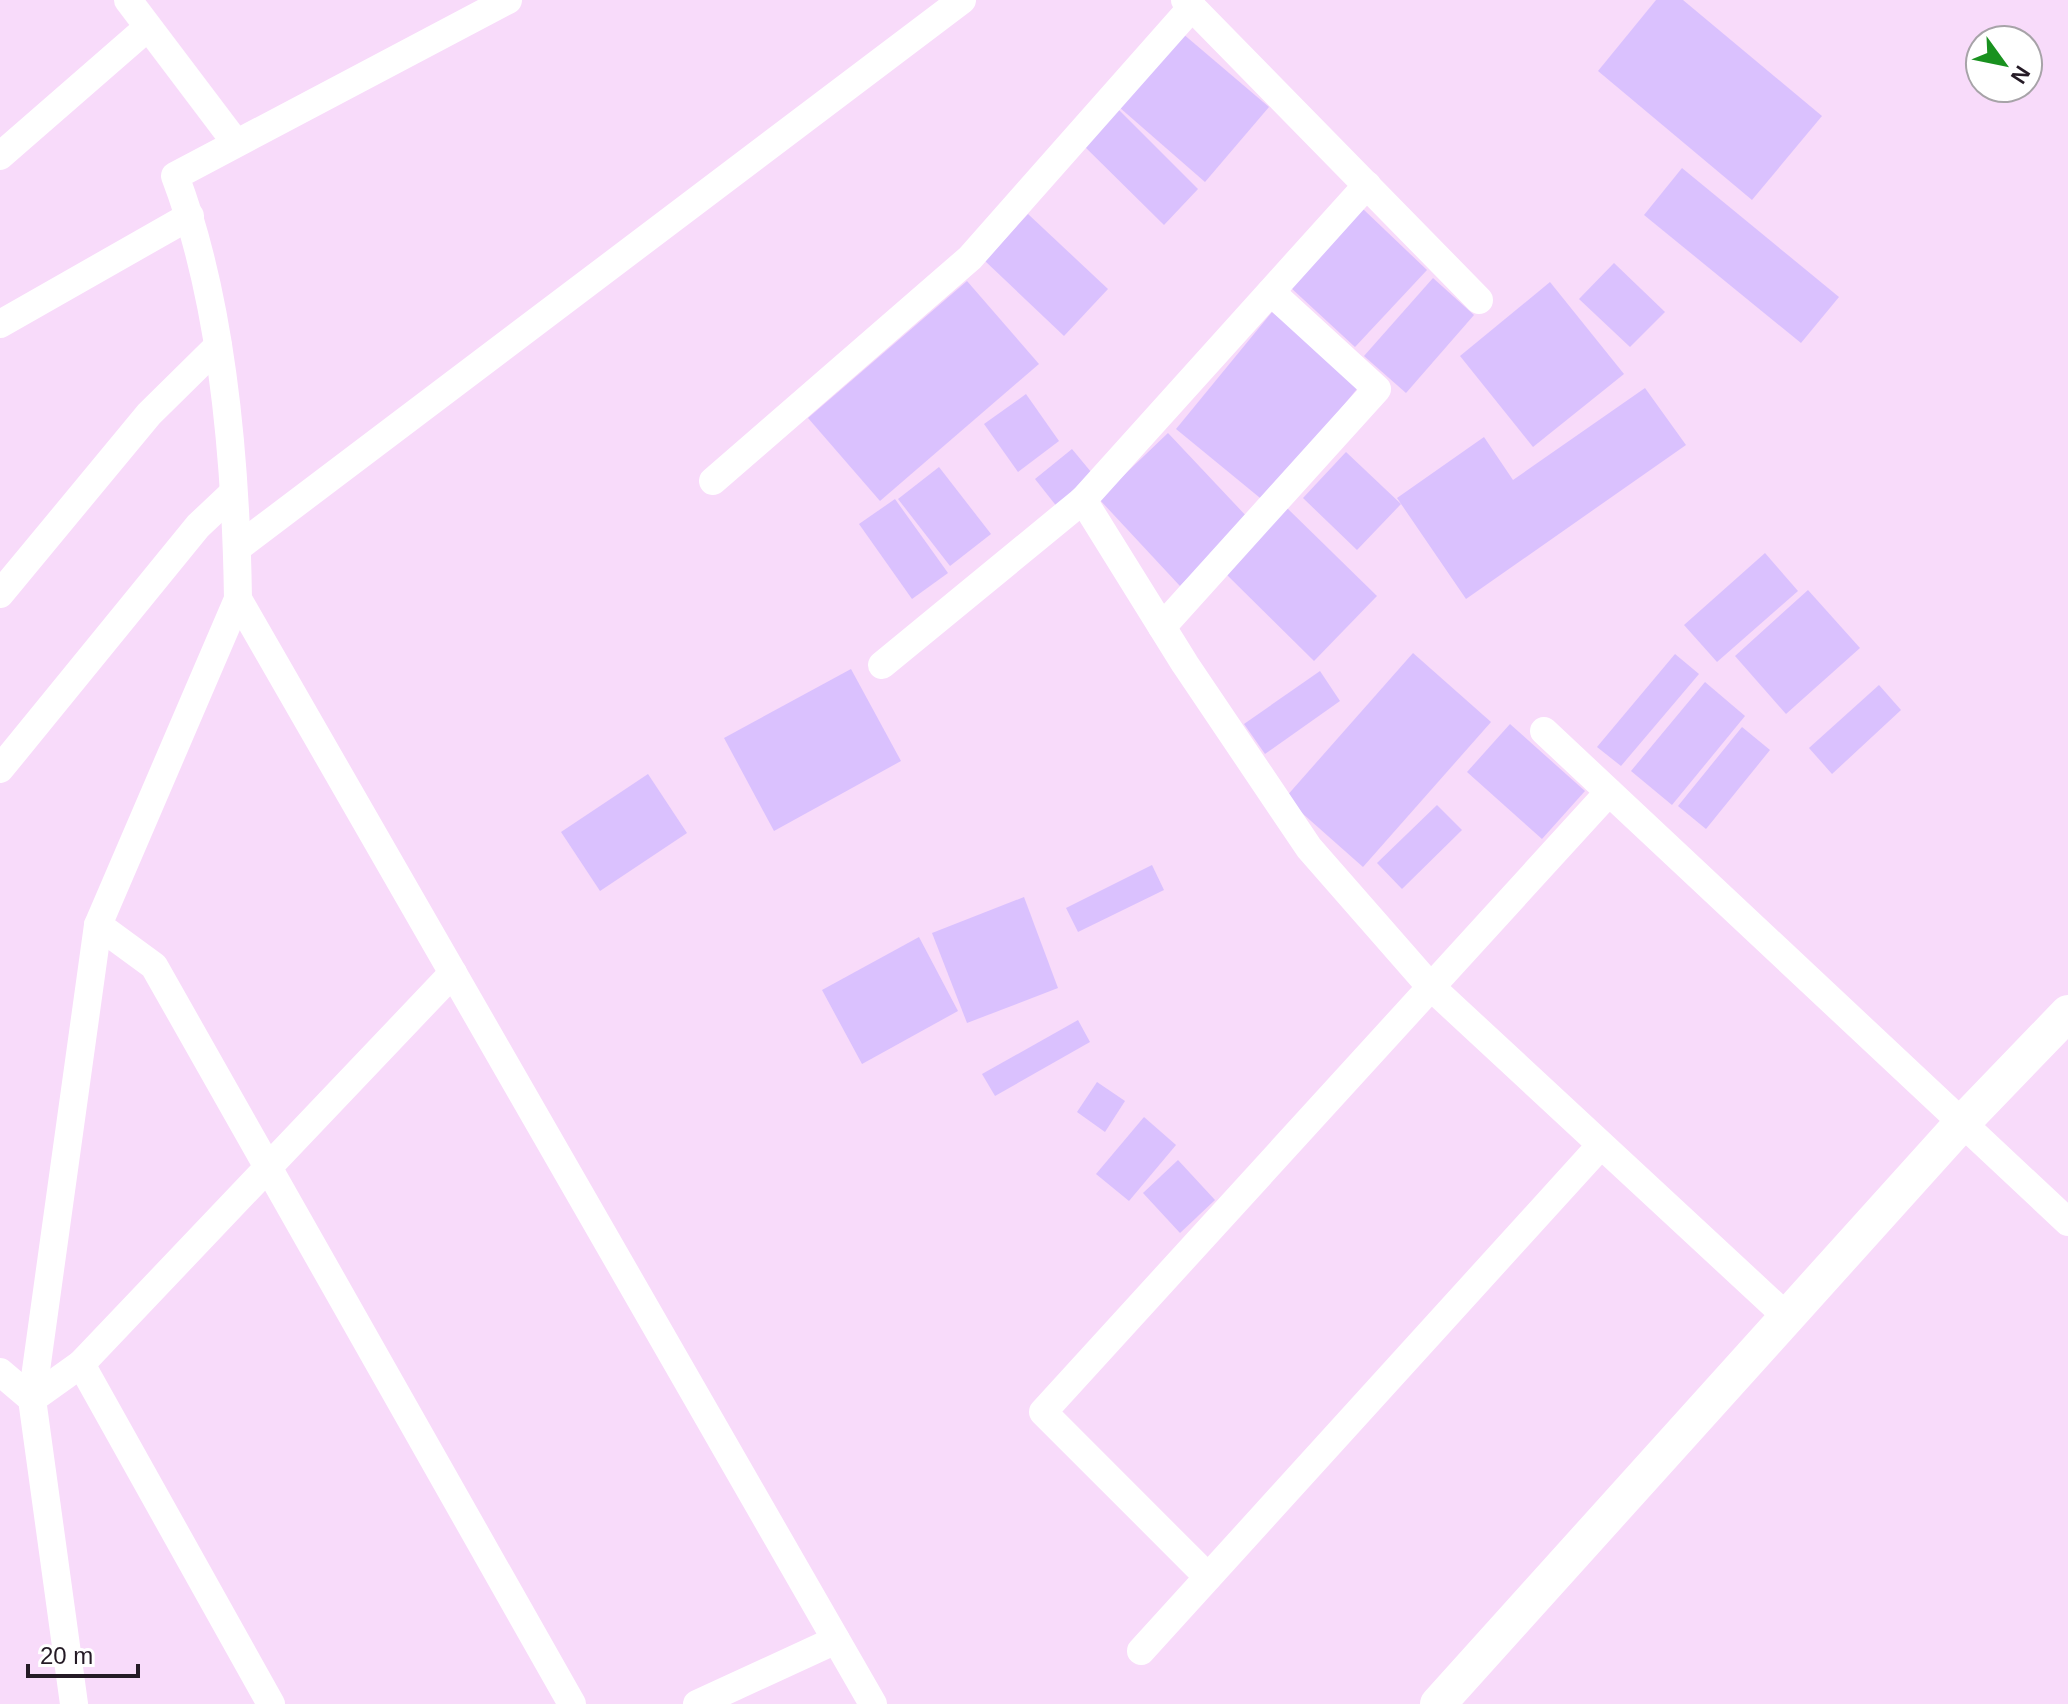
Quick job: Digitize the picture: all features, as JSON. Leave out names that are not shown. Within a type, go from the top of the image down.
[{"type":"street","points":[[128,0],[236,143]]},
{"type":"street","points":[[74,1704],[32,1399],[98,925],[238,599],[237,548],[218,346],[190,216],[175,176],[508,0]]},
{"type":"street","points":[[237,548],[962,0]]},
{"type":"street","points":[[713,481],[970,258],[1188,4],[1479,300]]},
{"type":"street","points":[[0,156],[147,28]]},
{"type":"street","points":[[882,665],[1083,500],[1367,185]]},
{"type":"street","points":[[0,324],[190,216]]},
{"type":"street","points":[[1162,627],[1377,389],[1271,292]]},
{"type":"street","points":[[0,594],[149,414],[218,346]]},
{"type":"street","points":[[0,769],[198,526],[232,494]]},
{"type":"street","points":[[1083,500],[1162,627],[1309,848],[1429,985],[1787,1317]]},
{"type":"street","points":[[238,599],[873,1704]]},
{"type":"street","points":[[1544,731],[2068,1222]]},
{"type":"street","points":[[1208,1577],[1043,1412],[1429,985],[1609,792]]},
{"type":"street","points":[[98,925],[154,966],[572,1704]]},
{"type":"street","points":[[32,1399],[81,1364],[453,973]]},
{"type":"street","points":[[1438,1704],[1962,1123],[2068,1013]]},
{"type":"street","points":[[1141,1651],[1601,1145]]},
{"type":"street","points":[[81,1364],[271,1704]]},
{"type":"street","points":[[0,1372],[32,1399]]},
{"type":"street","points":[[697,1704],[836,1640]]},
{"type":"building","points":[[1656,0],[1683,0],[1822,116],[1752,200],[1598,71]]},
{"type":"building","points":[[1182,33],[1269,107],[1205,182],[1119,107]]},
{"type":"building","points":[[1113,104],[1198,189],[1164,225],[1078,140]]},
{"type":"building","points":[[1682,168],[1839,297],[1801,343],[1644,215]]},
{"type":"building","points":[[1363,209],[1427,270],[1355,347],[1290,287]]},
{"type":"building","points":[[1028,214],[1108,289],[1064,336],[985,261]]},
{"type":"building","points":[[1614,263],[1665,312],[1630,347],[1579,299]]},
{"type":"building","points":[[1433,278],[1474,315],[1406,393],[1364,356]]},
{"type":"building","points":[[967,281],[1039,364],[880,501],[808,418]]},
{"type":"building","points":[[1550,282],[1624,374],[1533,447],[1460,356]]},
{"type":"building","points":[[1272,312],[1361,384],[1265,502],[1176,429]]},
{"type":"building","points":[[1645,388],[1686,445],[1466,599],[1397,498],[1484,437],[1513,480]]},
{"type":"building","points":[[1026,394],[1059,441],[1018,472],[984,424]]},
{"type":"building","points":[[1168,433],[1249,519],[1180,586],[1099,499]]},
{"type":"building","points":[[1072,449],[1096,478],[1058,508],[1035,479]]},
{"type":"building","points":[[1346,452],[1401,504],[1357,550],[1303,498]]},
{"type":"building","points":[[939,467],[991,534],[950,566],[898,499]]},
{"type":"building","points":[[895,499],[948,573],[912,599],[859,524]]},
{"type":"building","points":[[1286,507],[1377,596],[1314,661],[1223,571]]},
{"type":"building","points":[[1765,553],[1798,591],[1717,662],[1684,625]]},
{"type":"building","points":[[1808,590],[1860,648],[1786,714],[1735,656]]},
{"type":"building","points":[[1413,653],[1491,722],[1363,867],[1285,798]]},
{"type":"building","points":[[1675,654],[1699,674],[1621,766],[1597,747]]},
{"type":"building","points":[[851,669],[901,761],[774,831],[724,738]]},
{"type":"building","points":[[1320,671],[1340,701],[1265,754],[1244,724]]},
{"type":"building","points":[[1705,682],[1745,716],[1672,805],[1631,771]]},
{"type":"building","points":[[1879,685],[1901,710],[1832,774],[1809,748]]},
{"type":"building","points":[[1510,724],[1585,791],[1542,839],[1467,772]]},
{"type":"building","points":[[1742,727],[1770,750],[1706,829],[1678,806]]},
{"type":"building","points":[[648,774],[687,833],[600,891],[561,832]]},
{"type":"building","points":[[1437,805],[1462,830],[1402,889],[1377,863]]},
{"type":"building","points":[[1152,865],[1164,890],[1078,932],[1066,908]]},
{"type":"building","points":[[1024,897],[1058,988],[967,1023],[932,933]]},
{"type":"building","points":[[919,937],[958,1011],[862,1064],[822,990]]},
{"type":"building","points":[[1078,1020],[1090,1042],[995,1096],[982,1074]]},
{"type":"building","points":[[1097,1082],[1125,1101],[1105,1132],[1077,1112]]},
{"type":"building","points":[[1144,1117],[1176,1145],[1129,1201],[1096,1174]]},
{"type":"building","points":[[1178,1160],[1215,1200],[1180,1233],[1143,1193]]}]
